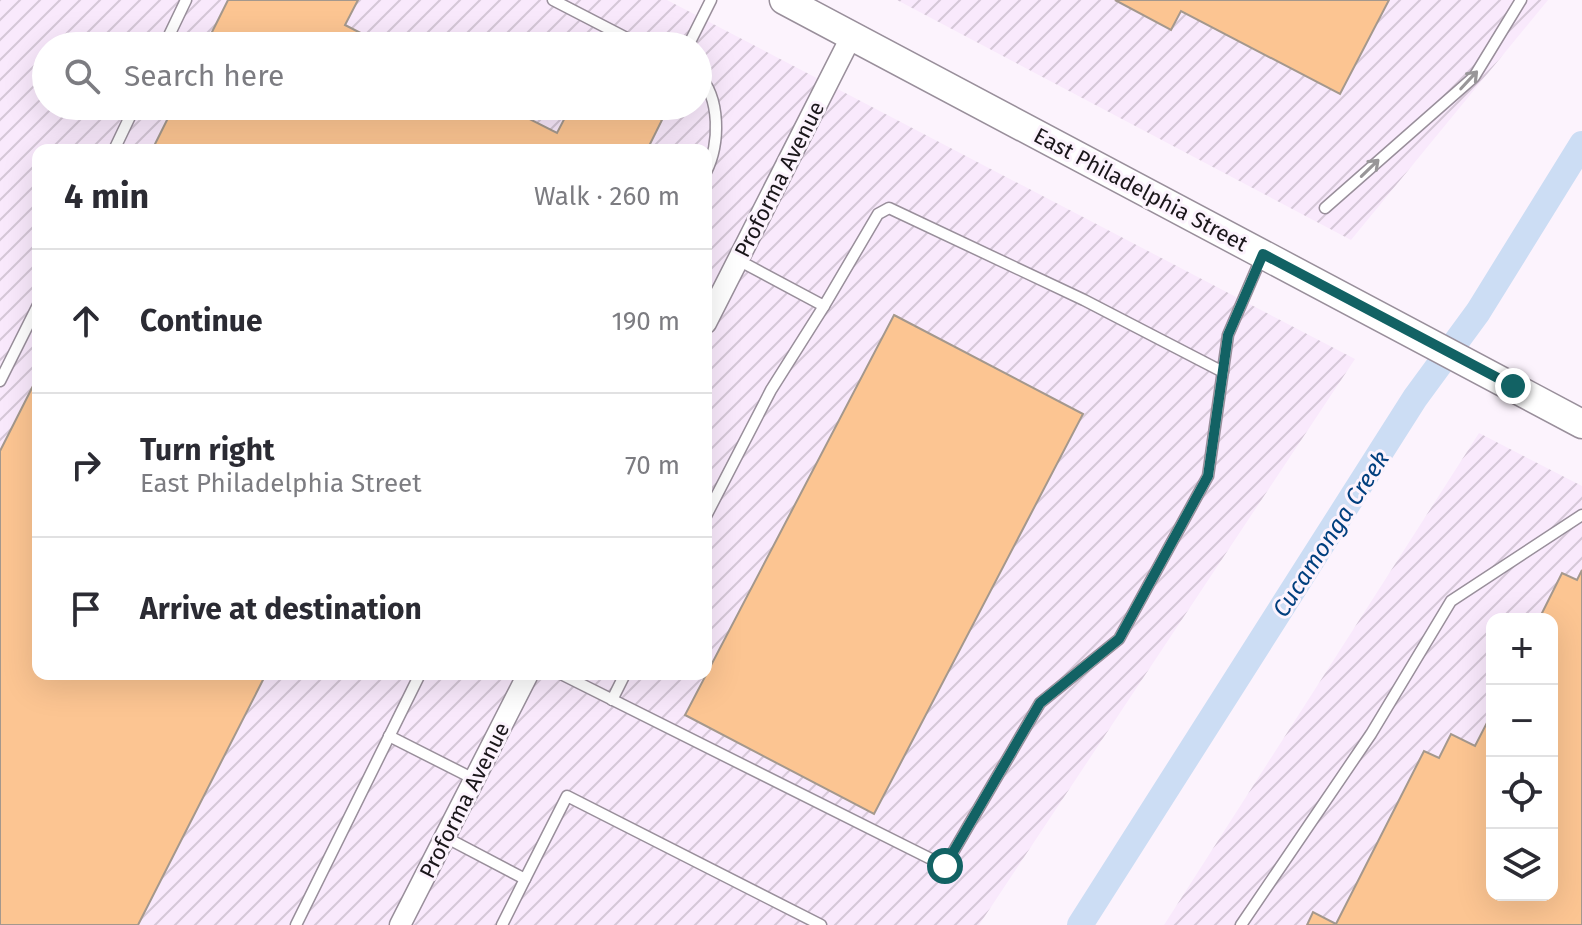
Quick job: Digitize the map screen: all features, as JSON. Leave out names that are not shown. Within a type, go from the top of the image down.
[{"type":"street","name":"East Philadelphia Street","points":[[784,0],[1582,424]]},
{"type":"street","name":"Proforma Avenue","points":[[712,311],[852,35]]},
{"type":"street","name":"Proforma Avenue","points":[[400,925],[525,680]]},
{"type":"lane","points":[[171,32],[186,0]]},
{"type":"lane","points":[[553,0],[615,32]]},
{"type":"lane","points":[[695,32],[711,0]]},
{"type":"lane","points":[[1325,208],[1474,77],[1511,21],[1521,0]]},
{"type":"lane","points":[[712,103],[716,111],[712,161]]},
{"type":"lane","points":[[117,144],[128,120]]},
{"type":"lane","points":[[712,504],[771,390],[878,214],[889,208],[1084,300],[1223,372]]},
{"type":"lane","points":[[573,680],[945,866],[1040,703],[1119,639],[1208,476],[1228,335],[1263,254]]},
{"type":"lane","points":[[738,260],[824,306]]},
{"type":"lane","points":[[0,381],[32,317]]},
{"type":"lane","points":[[1241,925],[1371,734],[1451,601],[1582,515]]},
{"type":"lane","points":[[296,925],[417,680]]},
{"type":"lane","points":[[612,700],[622,680]]},
{"type":"lane","points":[[389,736],[474,779]]},
{"type":"lane","points":[[502,925],[567,796],[821,925]]},
{"type":"lane","points":[[445,837],[525,879]]},
{"type":"shaded area","points":[[0,0],[667,0],[1355,359],[979,925],[0,925]]},
{"type":"shaded area","points":[[897,0],[1548,0],[1351,240]]},
{"type":"shaded area","points":[[1479,433],[1582,486],[1582,925],[1164,925]]},
{"type":"building","points":[[228,0],[358,0],[345,25],[359,32],[212,32]]},
{"type":"building","points":[[1115,0],[1389,0],[1340,94],[1181,11],[1171,30]]},
{"type":"building","points":[[167,120],[531,120],[557,133],[564,120],[662,120],[650,144],[155,144]]},
{"type":"building","points":[[894,315],[1083,414],[874,814],[685,715],[703,680],[712,680],[712,663]]},
{"type":"building","points":[[32,388],[32,680],[263,680],[138,925],[0,925],[0,451]]},
{"type":"building","points":[[1582,570],[1582,925],[1307,925],[1313,912],[1336,924],[1424,751],[1439,758],[1451,734],[1475,746],[1486,725],[1486,901],[1558,901],[1558,613],[1542,613],[1562,573],[1577,580]]},
{"type":"waterway","name":"Cucamonga Creek","points":[[1080,925],[1415,398],[1478,312],[1582,144]]},
{"type":"route","points":[[945,866],[1040,703],[1119,639],[1208,476],[1228,335],[1263,254],[1513,386]]}]
